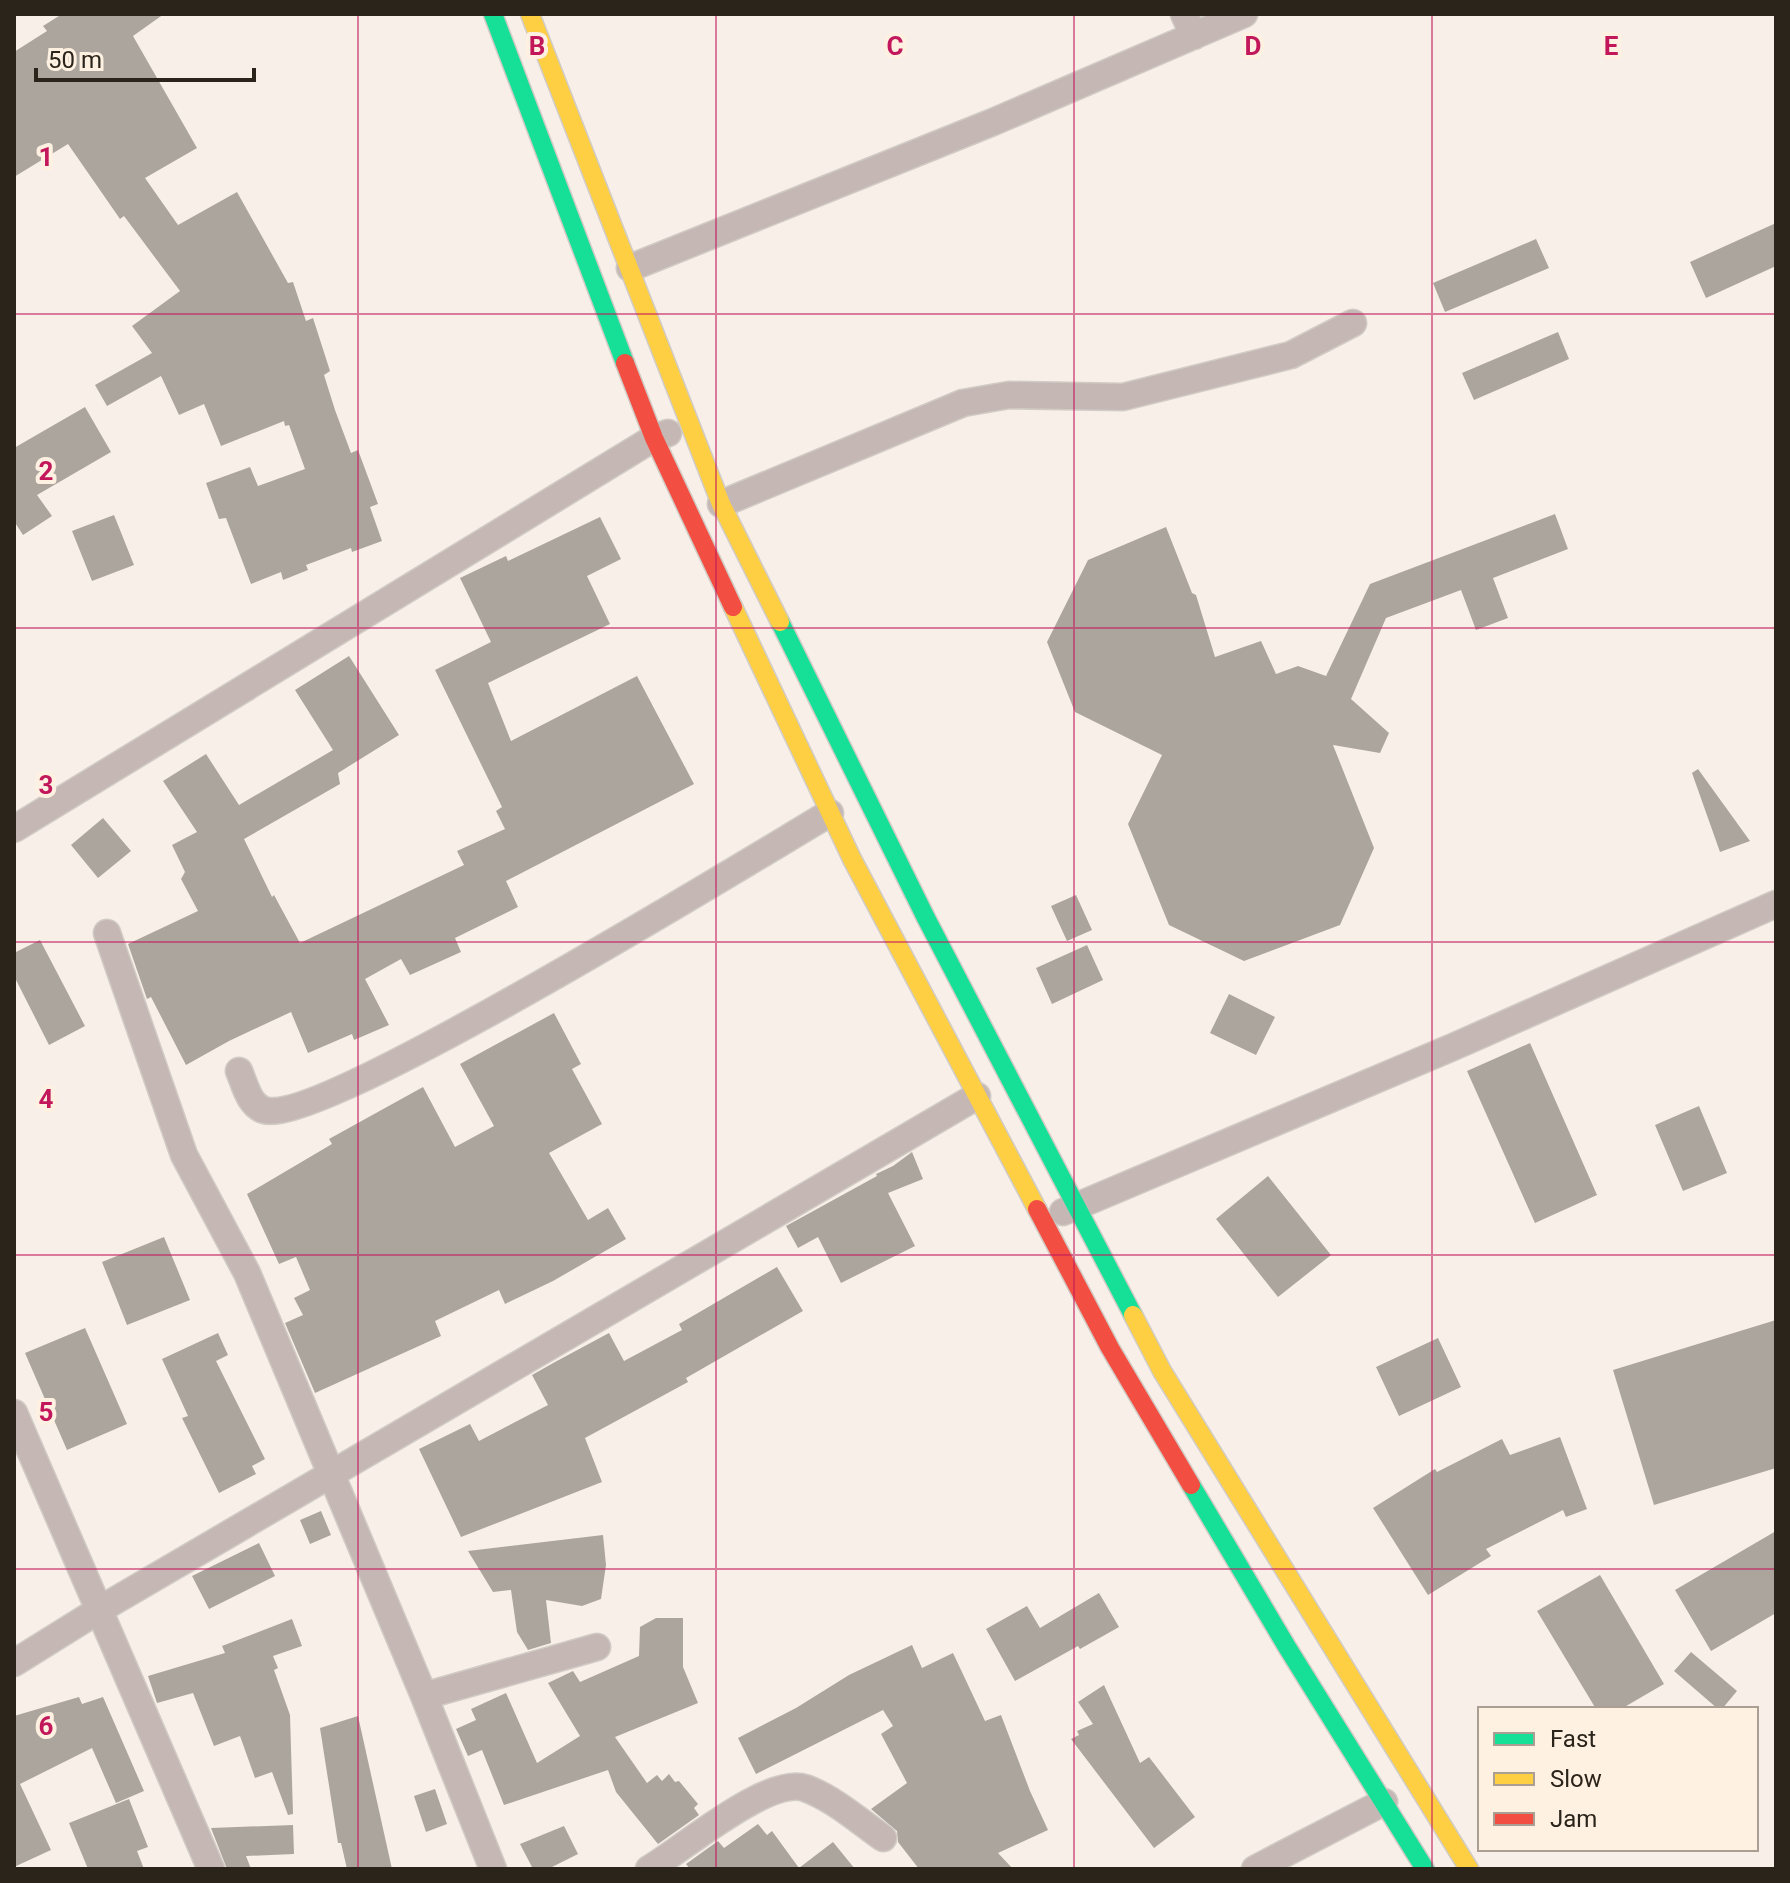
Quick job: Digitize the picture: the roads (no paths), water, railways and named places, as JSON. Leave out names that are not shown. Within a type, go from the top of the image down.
[{"type":"main road","points":[[493,14],[654,438],[852,859],[1110,1348],[1287,1647],[1425,1869]]},
{"type":"main road","points":[[530,14],[721,504],[926,918],[1162,1371],[1469,1869]]},
{"type":"street","points":[[630,268],[993,122],[1189,25],[1244,14]]},
{"type":"street","points":[[721,504],[963,403],[1009,395],[1123,397],[1291,355],[1353,323]]},
{"type":"street","points":[[14,829],[654,438],[689,425]]},
{"type":"street","points":[[239,1071],[253,1104],[266,1111],[291,1109],[357,1082],[542,985],[830,813]]},
{"type":"street","points":[[1044,1223],[1076,1205],[1453,1047],[1776,904]]},
{"type":"street","points":[[107,933],[184,1155],[247,1273],[493,1869]]},
{"type":"street","points":[[14,1663],[99,1610],[977,1096]]},
{"type":"street","points":[[14,1413],[211,1869]]},
{"type":"street","points":[[424,1696],[597,1647]]},
{"type":"street","points":[[649,1869],[741,1807],[784,1787],[802,1787],[823,1797],[883,1838]]},
{"type":"street","points":[[1255,1869],[1384,1802]]}]
